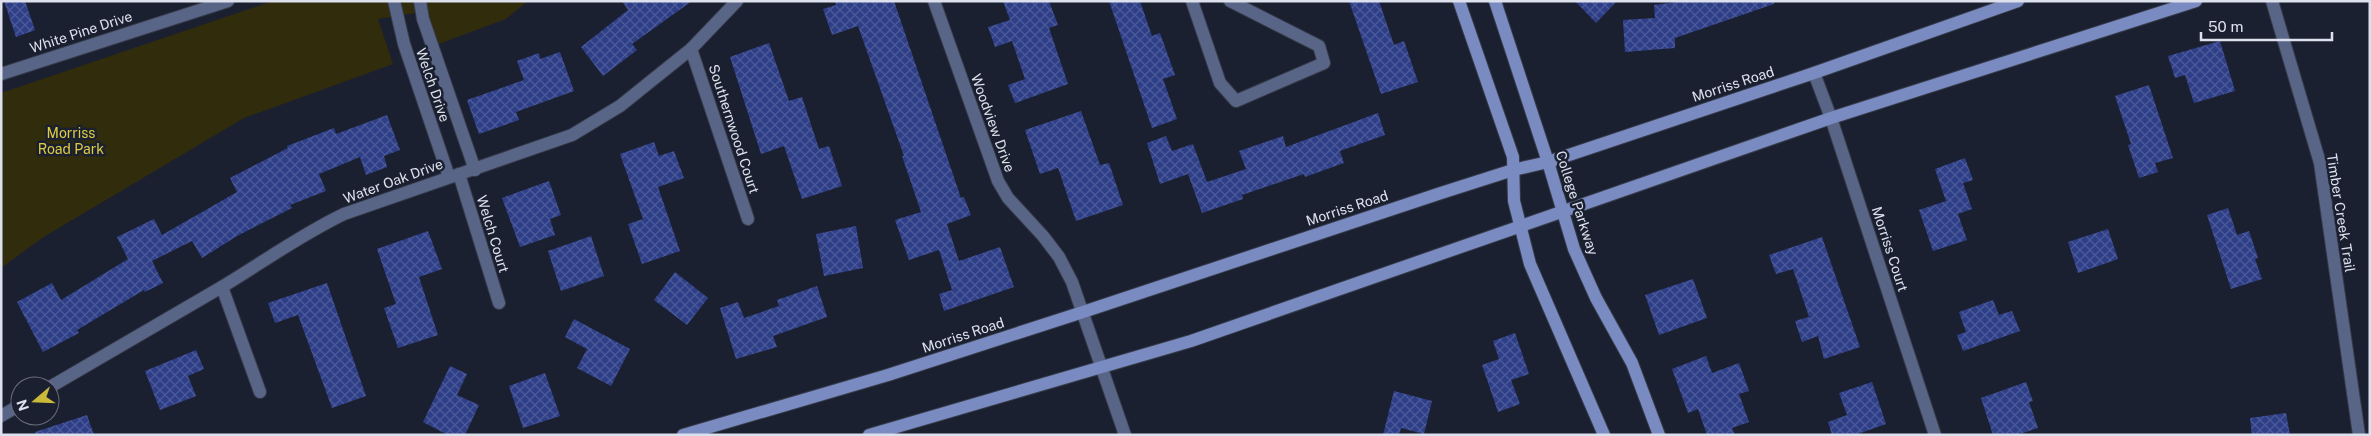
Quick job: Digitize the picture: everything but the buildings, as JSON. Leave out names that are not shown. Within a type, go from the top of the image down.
[{"type":"main road","points":[[1459,1],[1513,158],[1514,201],[1530,264],[1604,435]]},
{"type":"main road","name":"College Parkway","points":[[1495,1],[1548,162],[1574,249],[1596,298],[1632,363],[1659,435]]},
{"type":"main road","name":"Morriss Road","points":[[683,435],[888,375],[1513,170],[1548,162],[1814,73],[2018,1]]},
{"type":"main road","points":[[869,435],[1191,341],[1520,228],[1831,118],[2196,1]]},
{"type":"street","name":"White Pine Drive","points":[[1,74],[228,1]]},
{"type":"street","name":"Welch Drive","points":[[394,1],[404,44],[454,176]]},
{"type":"street","name":"Welch Drive","points":[[420,1],[423,19],[475,170]]},
{"type":"street","name":"Water Oak Drive","points":[[60,381],[222,286],[291,241],[318,226],[344,214],[572,135],[597,121],[691,49],[737,1]]},
{"type":"street","name":"Woodview Drive","points":[[934,1],[998,181],[1008,198],[1043,236],[1059,257],[1072,282],[1125,435]]},
{"type":"street","points":[[1192,1],[1220,83],[1236,101],[1324,63],[1319,46],[1230,1]]},
{"type":"street","name":"Timber Creek Trail","points":[[2272,1],[2320,163],[2359,435]]},
{"type":"street","name":"Southernwood Court","points":[[691,49],[748,219]]},
{"type":"street","name":"Morriss Court","points":[[1814,73],[1831,118],[1935,435]]},
{"type":"street","name":"Welch Court","points":[[454,176],[499,303]]},
{"type":"street","points":[[222,286],[260,392]]},
{"type":"green space","name":"Morriss Road Park","points":[[273,1],[528,1],[506,19],[433,46],[422,12],[378,19],[393,64],[244,118],[42,238],[1,268],[1,93]]}]
